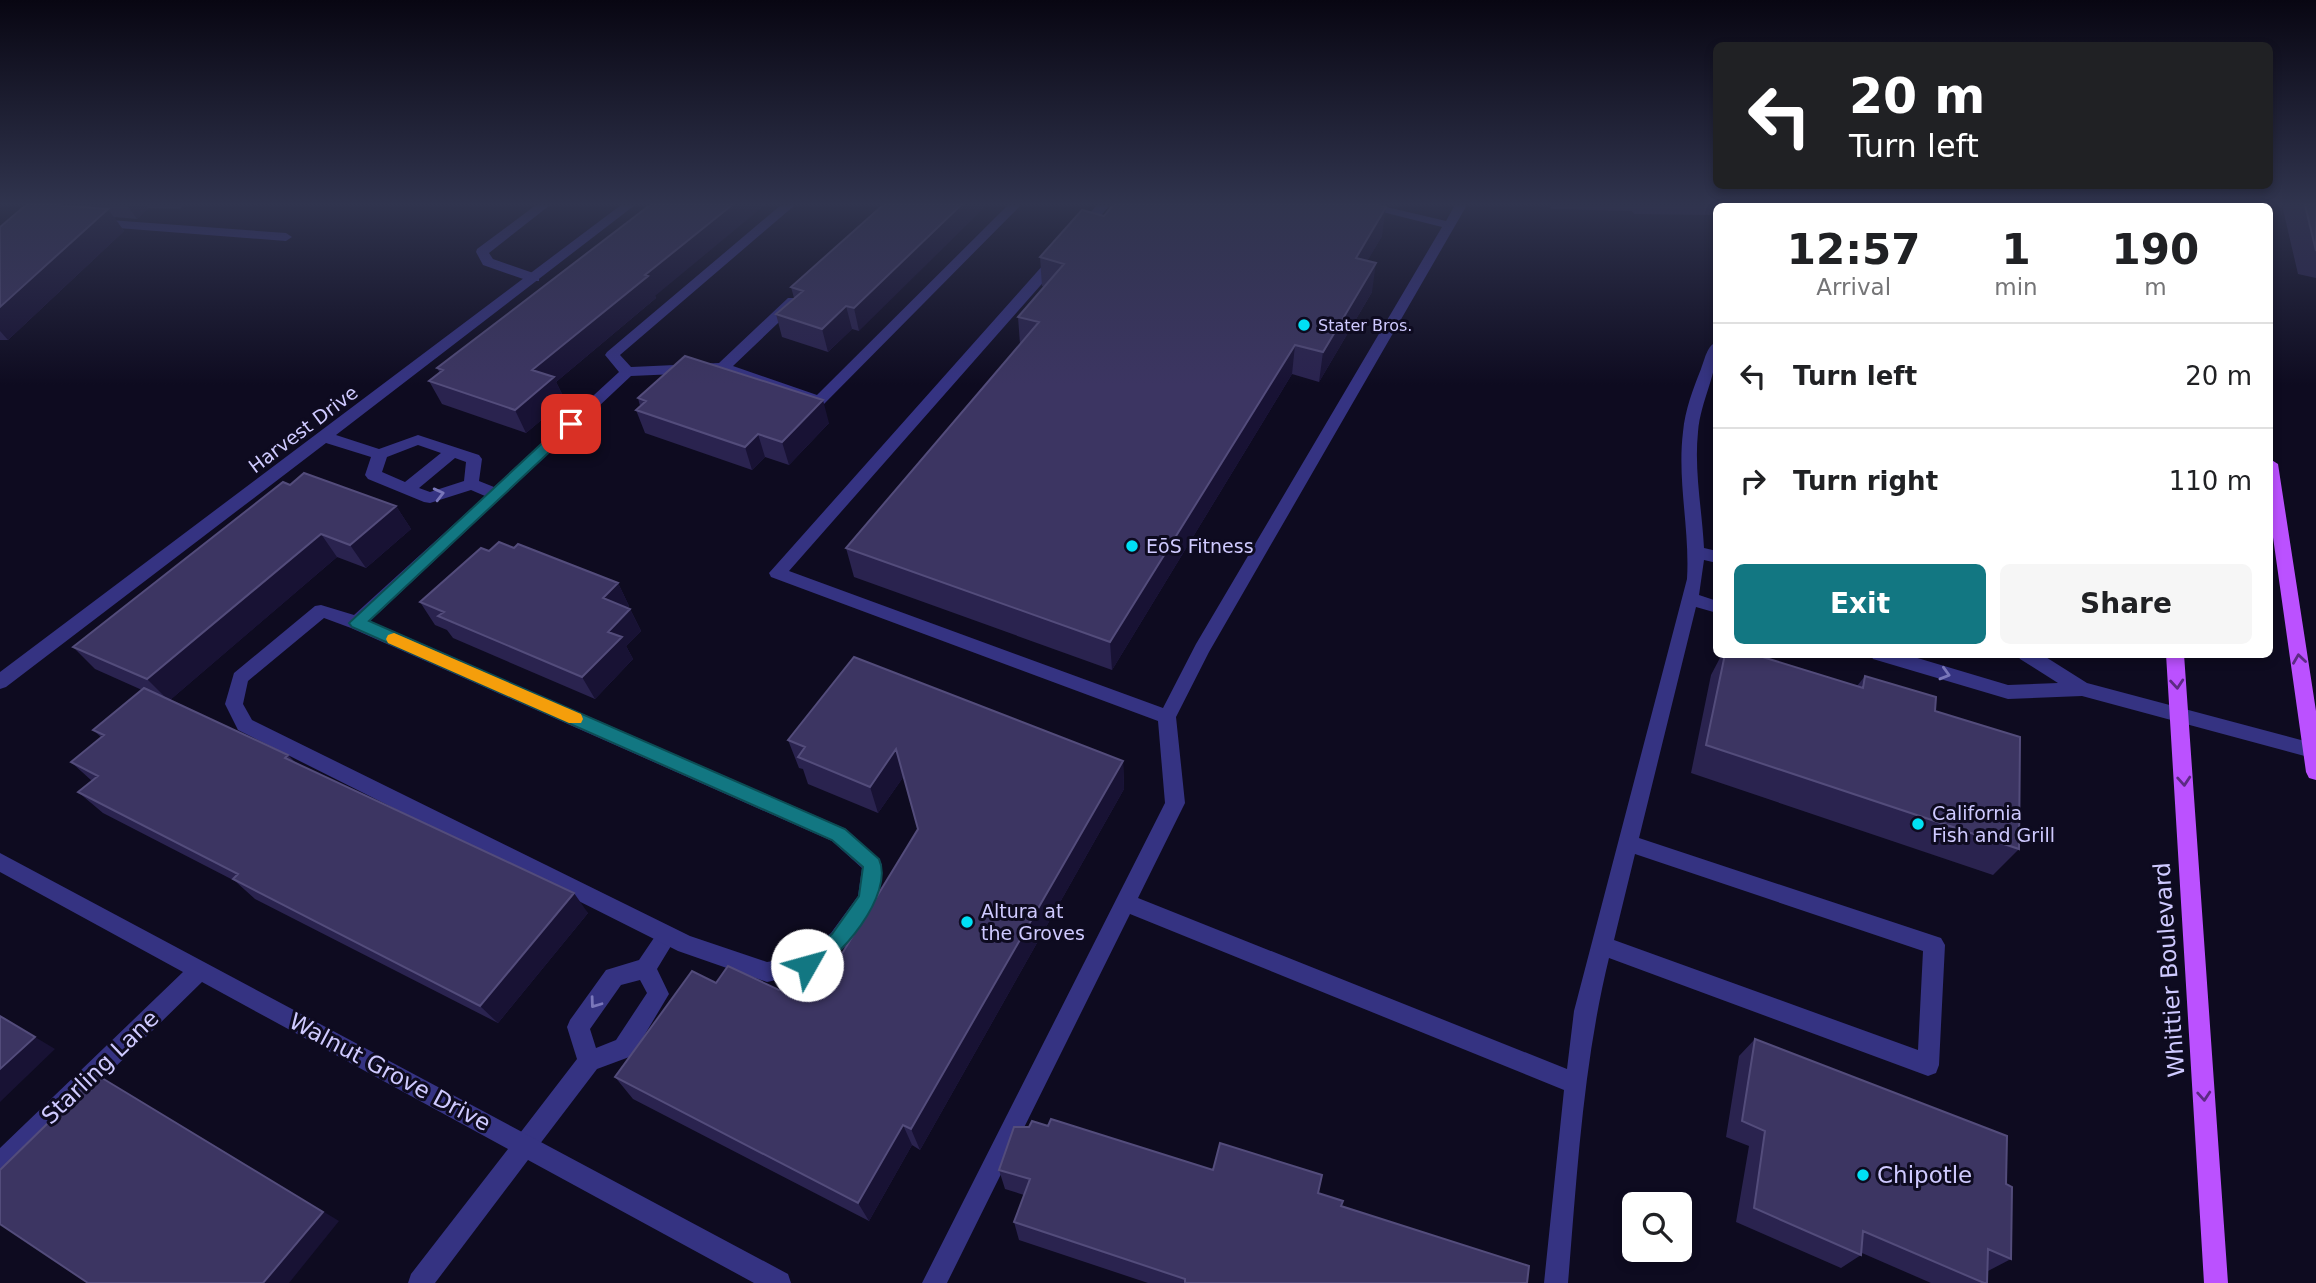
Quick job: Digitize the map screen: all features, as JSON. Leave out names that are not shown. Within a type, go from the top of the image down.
[{"type":"main road","points":[[2273,484],[2316,772]]},
{"type":"main road","name":"Whittier Boulevard","points":[[2175,658],[2216,1283]]},
{"type":"street","points":[[496,265],[534,278]]},
{"type":"street","name":"Harvest Drive","points":[[0,682],[551,265]]},
{"type":"street","points":[[627,372],[612,355],[718,265]]},
{"type":"street","points":[[357,623],[627,372],[723,367],[819,401],[955,265]]},
{"type":"street","points":[[1051,265],[777,573],[1167,717]]},
{"type":"street","points":[[934,1283],[1175,803],[1167,717],[1202,649],[1425,265]]},
{"type":"street","points":[[723,367],[804,291]]},
{"type":"street","points":[[1556,1283],[1566,1168],[1585,1011],[1691,599],[1707,555],[1692,501],[1689,437],[1693,411],[1712,378]]},
{"type":"street","points":[[324,437],[380,454],[418,440],[474,459],[471,484]]},
{"type":"street","points":[[407,489],[453,452]]},
{"type":"street","points":[[380,454],[373,475],[430,498],[471,484],[496,494]]},
{"type":"street","points":[[1691,599],[1713,606]]},
{"type":"street","points":[[321,611],[357,623],[839,835],[872,864],[868,899],[838,940],[807,965],[767,972],[667,936],[245,725],[234,704],[240,678],[321,611]]},
{"type":"street","points":[[1893,658],[2008,692],[2082,689],[2312,750]]},
{"type":"street","points":[[2032,658],[2082,689]]},
{"type":"street","points":[[1603,946],[1928,1065],[1934,945],[1629,843]]},
{"type":"street","name":"Walnut Grove Drive","points":[[0,862],[779,1283]]},
{"type":"street","points":[[1125,902],[1577,1084]]},
{"type":"street","points":[[589,1061],[578,1027],[614,977],[646,968],[667,936]]},
{"type":"street","points":[[420,1283],[589,1061],[624,1048],[658,994],[646,968]]},
{"type":"street","name":"Starling Lane","points":[[0,1164],[200,970]]},
{"type":"building","points":[[0,265],[46,265],[0,307]]},
{"type":"building","points":[[572,265],[658,265],[645,275],[648,276],[532,370],[554,377],[515,410],[429,381],[443,370],[437,368]]},
{"type":"building","points":[[816,265],[899,265],[854,308],[846,306],[822,329],[776,314],[803,291],[791,287]]},
{"type":"building","points":[[1063,265],[1375,265],[1323,352],[1295,345],[1110,642],[846,548],[1039,322],[1018,317]]},
{"type":"building","points":[[685,356],[823,400],[782,442],[758,434],[745,447],[636,410],[646,401],[638,398]]},
{"type":"building","points":[[304,473],[396,506],[350,545],[321,534],[147,679],[73,647],[283,482],[290,485]]},
{"type":"building","points":[[499,542],[514,548],[518,544],[618,583],[603,598],[630,609],[608,632],[622,637],[582,677],[438,616],[444,612],[420,602],[481,548],[489,551]]},
{"type":"building","name":"Altura at the Groves","points":[[854,657],[1123,761],[911,1129],[903,1125],[858,1203],[615,1077],[692,971],[716,983],[728,966],[779,990],[829,975],[918,829],[896,749],[870,787],[798,757],[805,747],[788,740]]},
{"type":"building","name":"California Fish and Grill","points":[[1724,658],[1766,658],[1863,688],[1865,676],[1936,697],[1935,711],[2020,737],[2019,849],[1706,745]]},
{"type":"building","points":[[144,688],[288,755],[285,758],[574,893],[480,1006],[233,879],[238,874],[78,792],[98,776],[71,762],[104,735],[93,730]]},
{"type":"building","points":[[0,1016],[35,1037],[0,1069]]},
{"type":"building","name":"Chipotle","points":[[1755,1039],[2007,1136],[2006,1184],[2012,1187],[2011,1259],[1988,1249],[1987,1283],[1984,1283],[1863,1231],[1861,1255],[1754,1208],[1765,1131],[1742,1121]]},
{"type":"building","points":[[97,1075],[323,1212],[263,1283],[88,1283],[0,1224],[0,1170]]},
{"type":"building","points":[[1051,1119],[1213,1170],[1220,1143],[1322,1175],[1318,1193],[1343,1201],[1341,1206],[1529,1266],[1527,1283],[1185,1283],[1185,1279],[1014,1222],[1030,1179],[999,1170],[1014,1127],[1029,1127],[1032,1121],[1048,1126]]},
{"type":"slow traffic","points":[[394,639],[575,719]]},
{"type":"place","name":"Stater Bros.","points":[[1304,325]]},
{"type":"place","name":"EōS Fitness","points":[[1132,546]]},
{"type":"place","name":"California Fish and Grill","points":[[1918,824]]},
{"type":"place","name":"Altura at the Groves","points":[[967,922]]},
{"type":"place","name":"Chipotle","points":[[1863,1175]]},
{"type":"route","points":[[571,424],[357,623],[839,835],[872,864],[868,899],[838,940],[807,965]]}]
